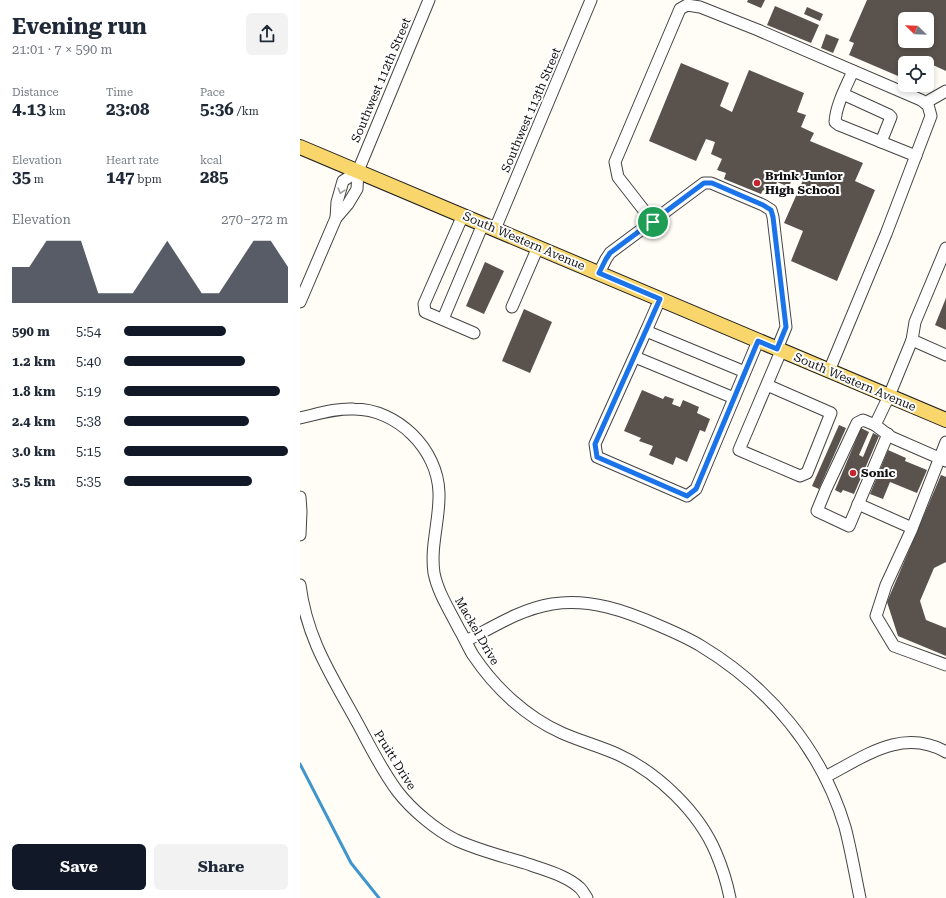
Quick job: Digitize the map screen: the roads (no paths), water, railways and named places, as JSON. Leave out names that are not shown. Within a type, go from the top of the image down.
[{"type":"main road","name":"South Western Avenue","points":[[300,147],[946,420]]},
{"type":"street","name":"Southwest 112th Street","points":[[358,171],[429,0]]},
{"type":"street","name":"Southwest 113th Street","points":[[443,319],[489,226],[591,0]]},
{"type":"street","points":[[653,222],[618,177],[615,162],[680,9],[687,5],[700,6],[758,30],[928,105],[931,116],[886,234],[829,371]]},
{"type":"street","points":[[853,71],[835,115],[835,122],[838,125],[916,156]]},
{"type":"street","points":[[925,103],[946,91]]},
{"type":"street","points":[[843,94],[886,112],[891,117],[881,142]]},
{"type":"street","points":[[300,302],[336,218],[337,202],[343,181],[358,171]]},
{"type":"street","points":[[599,273],[610,253],[704,183],[712,183],[763,205],[771,210],[786,327],[767,386],[739,450],[800,476],[807,473],[832,413],[767,386]]},
{"type":"street","points":[[463,215],[424,304],[425,312],[474,333]]},
{"type":"street","points":[[512,307],[538,247]]},
{"type":"street","points":[[875,425],[889,396],[912,340],[915,322],[946,248]]},
{"type":"street","points":[[660,299],[595,444],[597,457],[687,496],[696,489],[758,341]]},
{"type":"street","points":[[646,330],[745,372]]},
{"type":"street","points":[[912,340],[946,355]]},
{"type":"street","points":[[635,357],[734,398]]},
{"type":"street","name":"Mackel Drive","points":[[300,418],[342,409],[376,412],[397,422],[425,449],[432,463],[439,484],[439,505],[433,552],[434,572],[442,597],[472,653],[498,688],[530,715],[561,732],[618,754],[638,765],[674,794],[700,825],[716,852],[730,898]]},
{"type":"street","points":[[888,434],[849,526],[817,511],[826,488],[857,423],[863,420],[875,425],[904,443],[943,460]]},
{"type":"street","points":[[946,442],[943,460],[886,585],[876,616],[894,646],[946,665]]},
{"type":"street","points":[[300,497],[300,535]]},
{"type":"street","points":[[858,504],[912,528]]},
{"type":"street","name":"Pruitt Drive","points":[[300,585],[304,612],[320,655],[376,757],[398,792],[410,806],[435,827],[456,840],[557,874],[581,889],[587,898]]},
{"type":"street","points":[[466,641],[530,609],[551,604],[574,602],[595,604],[615,609],[650,622],[700,646],[726,662],[764,694],[799,733],[825,777],[844,826],[860,898]]},
{"type":"street","points":[[825,777],[878,749],[891,744],[916,742],[928,744],[946,752]]},
{"type":"waterway","points":[[300,764],[351,863],[379,898]]},
{"type":"place","name":"Brink Junior High School","points":[[757,183]]},
{"type":"place","name":"Sonic","points":[[853,473]]}]
